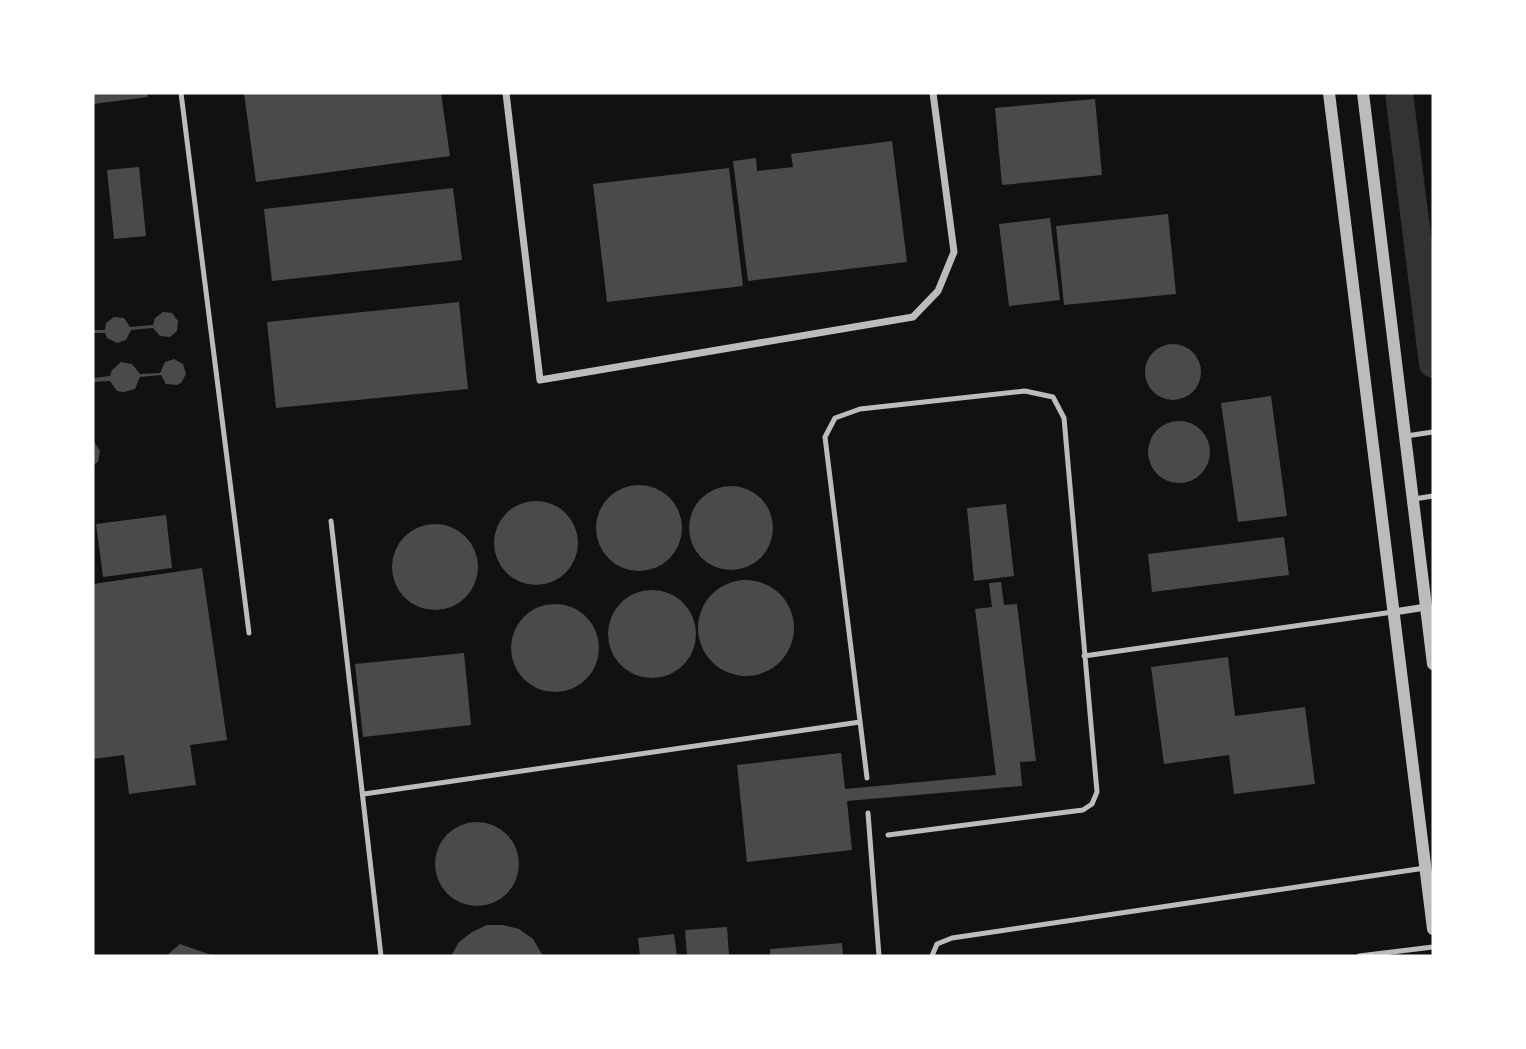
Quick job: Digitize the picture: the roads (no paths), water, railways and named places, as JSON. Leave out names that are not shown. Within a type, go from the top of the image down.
[{"type":"street","points":[[506,93],[540,380],[913,317],[938,291],[954,252],[933,93]]},
{"type":"street","points":[[1329,93],[1433,929]]},
{"type":"street","points":[[1363,93],[1433,664]]},
{"type":"street","points":[[1394,612],[1426,607]]},
{"type":"lane","points":[[181,93],[249,633]]},
{"type":"lane","points":[[867,778],[825,437],[835,418],[860,409],[1025,391],[1053,397],[1064,418],[1097,792],[1092,804],[1083,810],[888,835]]},
{"type":"lane","points":[[1406,436],[1430,432]]},
{"type":"lane","points":[[1414,499],[1433,496]]},
{"type":"lane","points":[[331,521],[381,956]]},
{"type":"lane","points":[[1084,656],[1394,612]]},
{"type":"lane","points":[[364,794],[860,722]]},
{"type":"lane","points":[[868,813],[880,956]]},
{"type":"lane","points":[[932,956],[937,944],[952,938],[1426,868]]},
{"type":"lane","points":[[1359,956],[1433,947]]},
{"type":"waterway","points":[[1399,93],[1433,364]]}]
